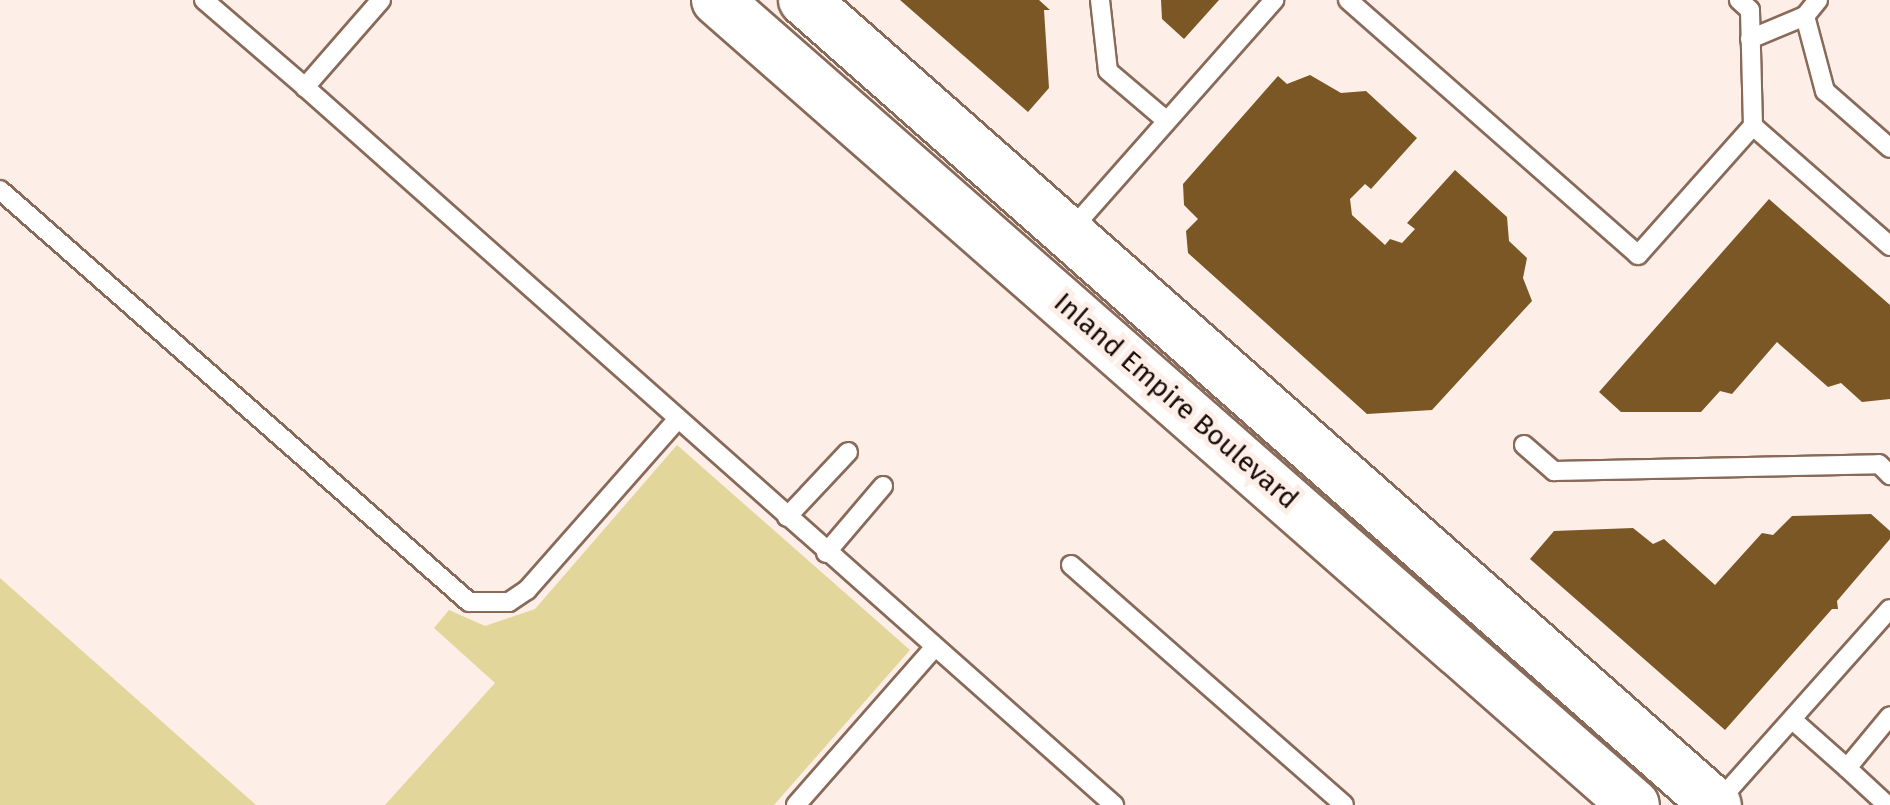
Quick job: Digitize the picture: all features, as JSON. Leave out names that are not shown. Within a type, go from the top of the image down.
[{"type":"main road","name":"Inland Empire Boulevard","points":[[717,0],[1634,805]]},
{"type":"main road","name":"Inland Empire Boulevard","points":[[804,0],[1716,805]]},
{"type":"lane","points":[[204,0],[933,649],[1114,805]]},
{"type":"lane","points":[[305,88],[382,0]]},
{"type":"lane","points":[[1100,0],[1108,72],[1167,121]]},
{"type":"lane","points":[[1068,233],[1274,0]]},
{"type":"lane","points":[[1348,0],[1638,254],[1752,126],[1750,10],[1739,0]]},
{"type":"lane","points":[[1750,39],[1805,16],[1818,0]]},
{"type":"lane","points":[[1805,16],[1825,91],[1890,148]]},
{"type":"lane","points":[[1752,126],[1890,246]]},
{"type":"lane","points":[[0,190],[470,602],[509,602],[527,590],[677,420]]},
{"type":"lane","points":[[1524,445],[1554,471],[1879,464],[1890,474]]},
{"type":"lane","points":[[787,518],[848,452]]},
{"type":"lane","points":[[826,552],[883,486]]},
{"type":"lane","points":[[1070,565],[1344,805]]},
{"type":"lane","points":[[1716,805],[1795,722],[1890,608]]},
{"type":"lane","points":[[796,805],[933,649]]},
{"type":"lane","points":[[1847,768],[1890,716]]},
{"type":"lane","points":[[1795,722],[1887,805]]},
{"type":"shaded area","points":[[677,445],[910,650],[774,805],[385,805],[495,683],[434,628],[449,610],[485,626],[535,609]]},
{"type":"shaded area","points":[[0,578],[256,805],[0,805]]},
{"type":"building","points":[[900,0],[1039,0],[1050,10],[1044,10],[1049,88],[1028,112]]},
{"type":"building","points":[[1161,0],[1219,0],[1184,39],[1162,19]]},
{"type":"building","points":[[1310,75],[1341,93],[1366,91],[1417,138],[1371,189],[1365,184],[1350,199],[1352,215],[1385,245],[1390,239],[1402,243],[1415,229],[1407,223],[1455,170],[1507,217],[1509,241],[1527,258],[1523,278],[1532,301],[1432,410],[1367,414],[1188,253],[1186,231],[1198,219],[1184,205],[1183,184],[1278,76],[1287,84]]},
{"type":"building","points":[[1769,199],[1890,305],[1890,399],[1862,402],[1841,383],[1828,387],[1777,342],[1732,394],[1720,391],[1701,412],[1621,412],[1599,392]]},
{"type":"building","points":[[1871,514],[1890,531],[1890,539],[1837,601],[1838,609],[1832,609],[1725,730],[1530,559],[1554,531],[1633,528],[1653,544],[1664,539],[1715,585],[1762,533],[1773,535],[1792,516]]}]
